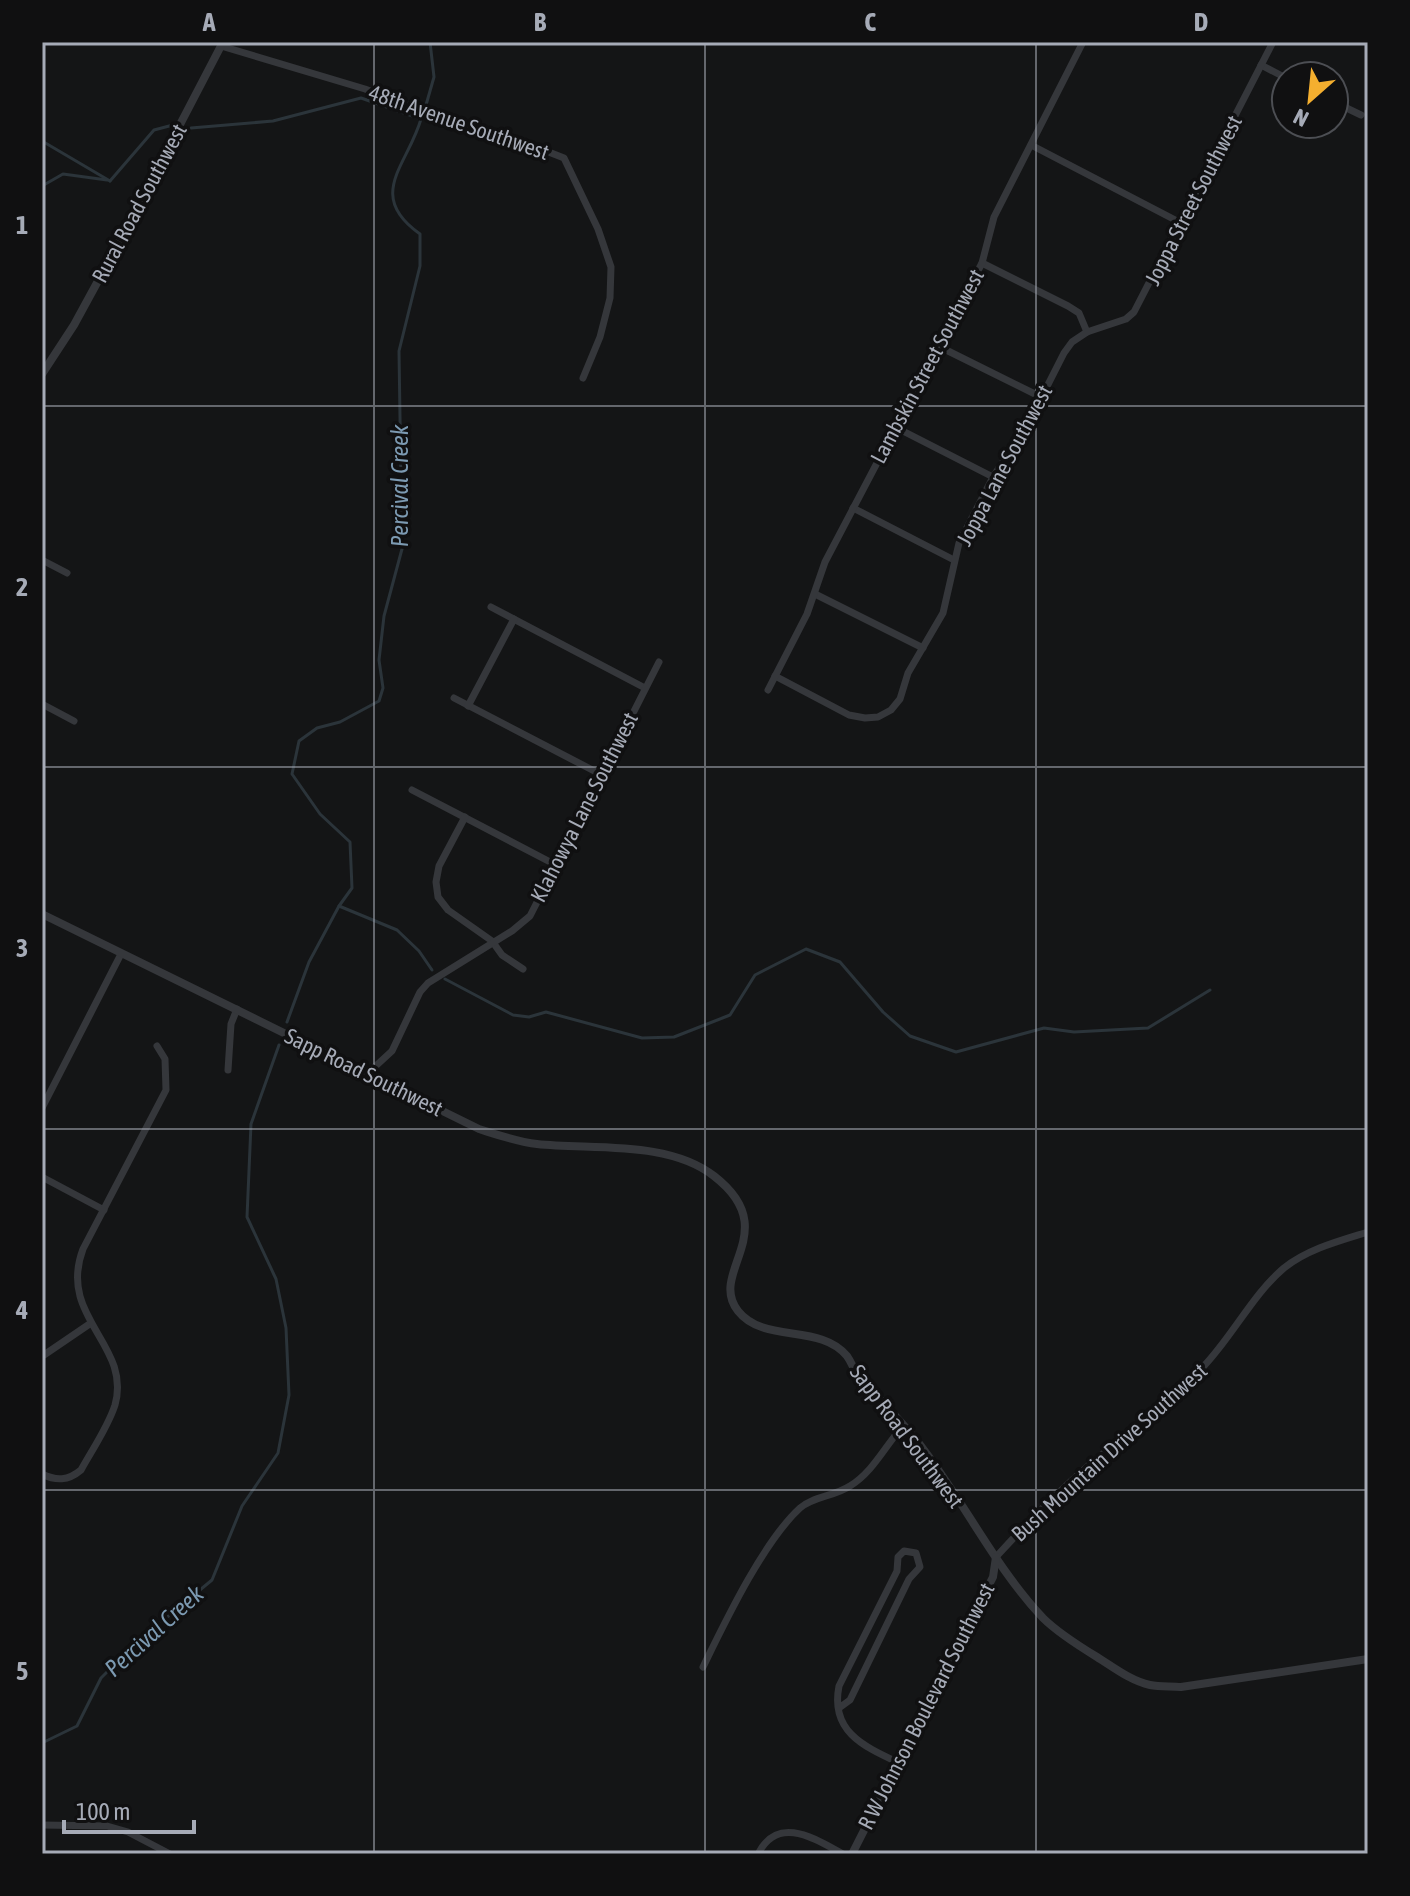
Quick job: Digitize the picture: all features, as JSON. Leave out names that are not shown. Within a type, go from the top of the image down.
[{"type":"street","name":"Lambskin Street Southwest","points":[[768,690],[815,594],[825,562],[936,345],[982,263],[994,217],[1083,42]]},
{"type":"street","name":"Joppa Street Southwest","points":[[1087,332],[1126,319],[1134,312],[1273,42]]},
{"type":"street","name":"Rural Road Southwest","points":[[50,360],[74,325],[110,259],[222,44]]},
{"type":"street","name":"48th Avenue Southwest","points":[[222,44],[365,89],[487,135],[523,142],[564,158],[598,229],[611,267],[610,298],[600,337],[583,378]]},
{"type":"street","points":[[1261,65],[1270,70]]},
{"type":"street","points":[[1350,110],[1361,115]]},
{"type":"street","points":[[1031,145],[1181,223]]},
{"type":"street","points":[[982,263],[1079,313],[1087,332]]},
{"type":"street","name":"Joppa Lane Southwest","points":[[775,676],[849,715],[878,717],[891,710],[900,699],[908,673],[943,613],[959,543],[993,477],[1028,424],[1072,342],[1087,332]]},
{"type":"street","points":[[936,345],[1041,397]]},
{"type":"street","points":[[42,352],[50,360],[42,374]]},
{"type":"street","points":[[895,427],[993,477]]},
{"type":"street","points":[[853,508],[954,560]]},
{"type":"street","points":[[42,560],[67,573]]},
{"type":"street","points":[[815,594],[923,648]]},
{"type":"street","points":[[491,607],[645,688]]},
{"type":"street","points":[[468,706],[514,619]]},
{"type":"street","name":"Klahowya Lane Southwest","points":[[367,1074],[392,1051],[423,988],[530,916],[659,662]]},
{"type":"street","points":[[454,698],[600,774]]},
{"type":"street","points":[[42,704],[74,721]]},
{"type":"street","points":[[412,790],[554,864]]},
{"type":"street","points":[[465,817],[439,866],[436,882],[438,897],[448,910],[492,941],[502,955],[523,969]]},
{"type":"street","name":"Sapp Road Southwest","points":[[42,914],[479,1129],[537,1144],[576,1145],[672,1156],[697,1164],[732,1192],[744,1209],[745,1234],[729,1293],[736,1310],[748,1321],[768,1329],[809,1335],[834,1346],[847,1356],[856,1373],[923,1449],[996,1557],[1045,1619],[1077,1645],[1124,1674],[1150,1685],[1181,1687],[1368,1659]]},
{"type":"street","points":[[42,1108],[121,954]]},
{"type":"street","points":[[228,1070],[231,1024],[237,1009]]},
{"type":"street","points":[[42,1474],[63,1480],[72,1478],[81,1470],[115,1405],[115,1369],[108,1349],[82,1307],[75,1270],[166,1090],[165,1059],[157,1046]]},
{"type":"street","points":[[42,1177],[104,1210]]},
{"type":"street","name":"Bush Mountain Drive Southwest","points":[[996,1557],[1087,1467],[1204,1367],[1261,1293],[1286,1267],[1315,1250],[1368,1232]]},
{"type":"street","points":[[44,1355],[91,1323]]},
{"type":"street","points":[[703,1667],[778,1533],[801,1506],[854,1484],[870,1469],[903,1426]]},
{"type":"street","points":[[839,1708],[850,1700],[909,1579],[920,1567],[916,1553],[904,1551],[898,1557],[897,1571],[839,1686],[839,1708],[852,1738],[897,1762]]},
{"type":"street","name":"R W Johnson Boulevard Southwest","points":[[852,1854],[993,1577],[996,1557]]},
{"type":"street","points":[[42,1825],[107,1826],[128,1832],[170,1854]]},
{"type":"street","points":[[758,1854],[768,1840],[785,1832],[800,1833],[843,1854]]},
{"type":"waterway","name":"Percival Creek","points":[[426,105],[434,77],[430,42]]},
{"type":"waterway","name":"Percival Creek","points":[[191,128],[273,121],[361,98],[421,119],[400,165],[393,193],[395,206],[404,220],[420,234],[420,266],[399,351],[402,549],[384,616],[379,660],[383,688],[379,701],[340,722],[317,728],[299,741],[292,774],[320,814],[350,842],[352,888],[309,962],[287,1022]]},
{"type":"waterway","points":[[110,181],[154,130],[173,125]]},
{"type":"waterway","points":[[42,141],[110,181]]},
{"type":"waterway","points":[[42,186],[63,174],[107,180]]},
{"type":"waterway","points":[[339,906],[397,930],[419,951],[432,970]]},
{"type":"waterway","points":[[445,979],[513,1015],[529,1017],[546,1012],[642,1038],[674,1037],[730,1015],[755,975],[806,949],[840,962],[883,1012],[910,1036],[956,1052],[1044,1028],[1074,1032],[1148,1028],[1210,990]]},
{"type":"waterway","name":"Percival Creek","points":[[42,1743],[77,1726],[101,1678],[137,1642],[212,1580],[242,1506],[278,1453],[289,1395],[286,1328],[276,1279],[247,1217],[251,1124],[279,1045]]}]
